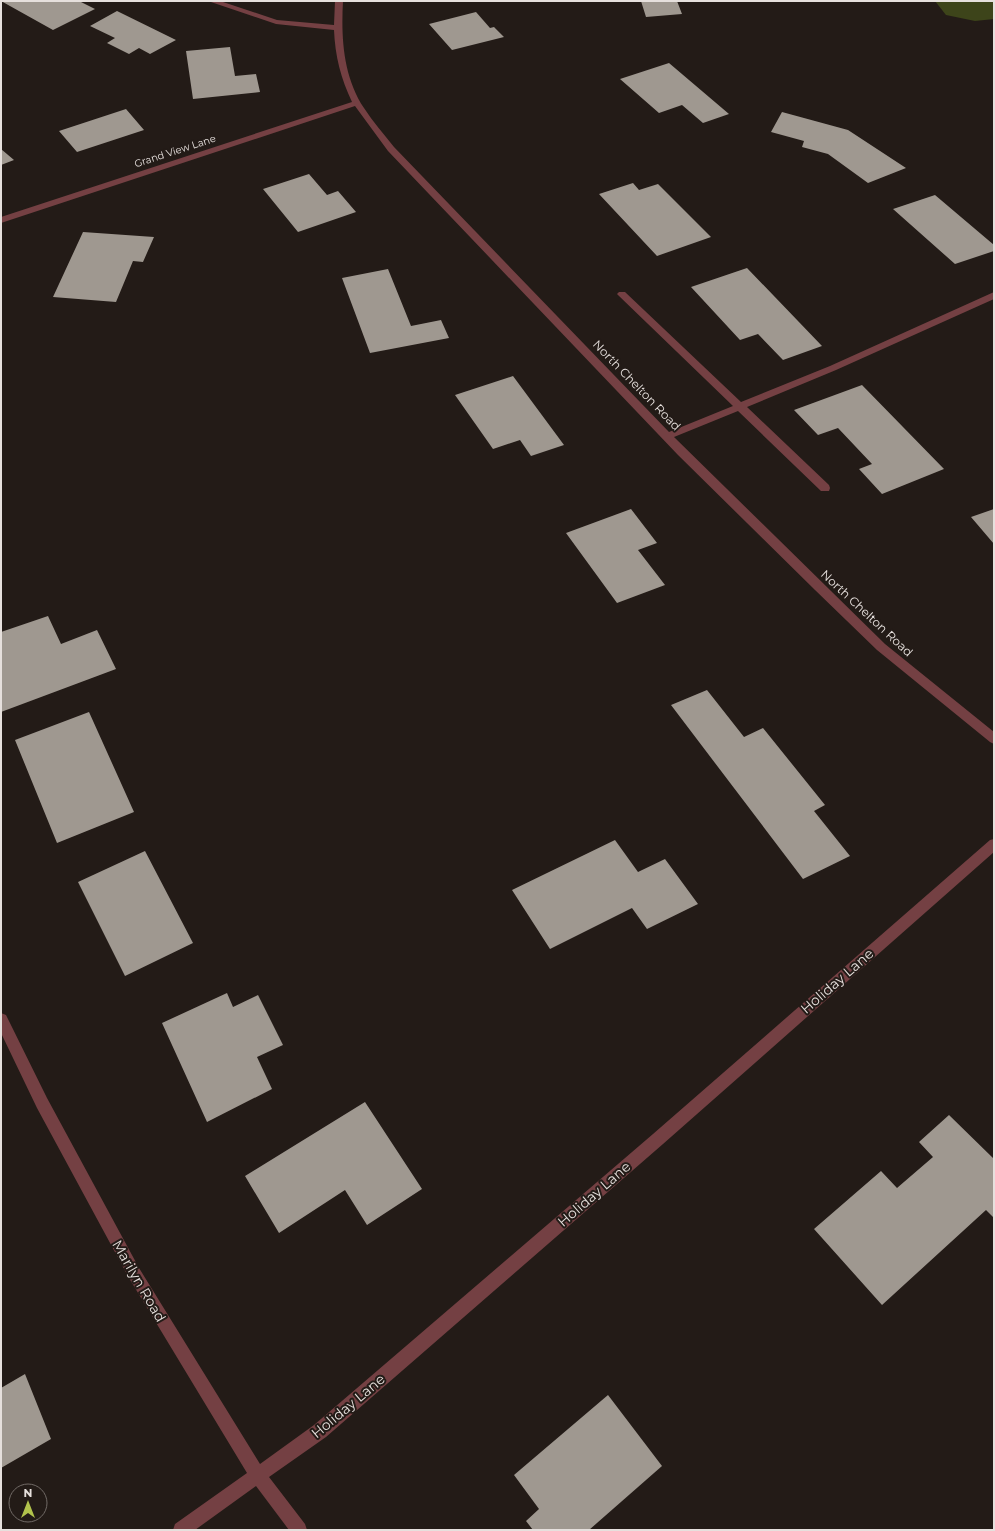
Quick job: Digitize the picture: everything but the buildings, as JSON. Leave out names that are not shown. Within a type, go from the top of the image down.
[{"type":"street","points":[[212,1],[276,22],[337,28]]},
{"type":"street","name":"North Chelton Road","points":[[339,1],[337,28],[339,55],[346,79],[357,103],[392,149],[668,436],[881,647],[994,739]]},
{"type":"street","name":"Grand View Lane","points":[[1,220],[357,103]]},
{"type":"street","points":[[622,294],[825,488]]},
{"type":"street","points":[[668,436],[833,368],[994,296]]},
{"type":"street","name":"Holiday Lane","points":[[181,1530],[320,1431],[664,1134],[994,844]]},
{"type":"street","name":"Marilyn Road","points":[[1,1019],[42,1103],[134,1273],[258,1476],[299,1530]]},
{"type":"green space","points":[[935,1],[994,1],[994,19],[975,21],[946,15]]}]
